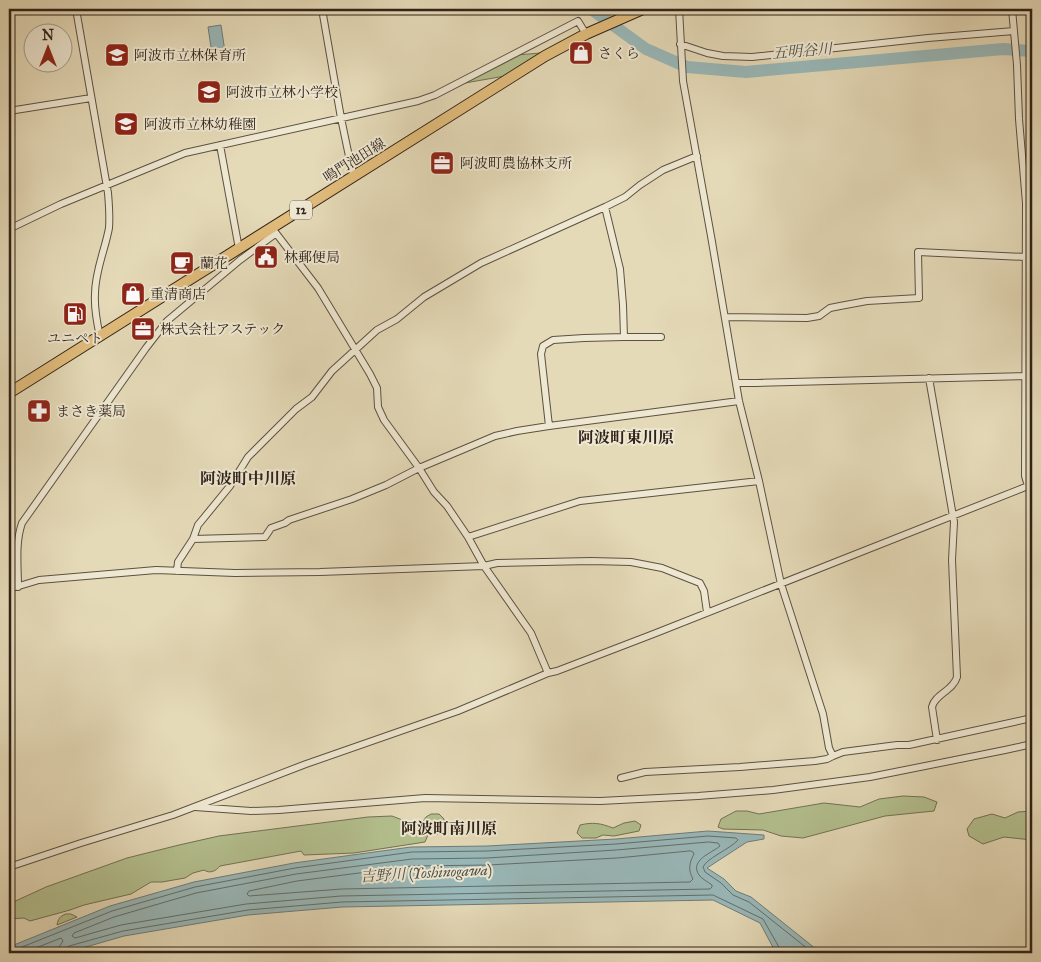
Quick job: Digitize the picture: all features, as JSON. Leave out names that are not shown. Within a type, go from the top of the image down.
[{"type":"main road","name":"鳴門池田線","points":[[9,393],[239,249],[273,231],[354,176],[538,61],[591,32],[643,9]]},
{"type":"street","points":[[76,9],[110,212],[109,229],[98,267],[95,293],[100,337]]},
{"type":"street","points":[[322,9],[341,118],[354,176]]},
{"type":"street","points":[[679,9],[682,73],[739,401],[759,481],[781,584],[823,714],[832,756]]},
{"type":"street","points":[[9,867],[174,815],[306,764],[458,711],[548,673],[656,634],[1030,484],[1025,476],[1029,377],[1026,203],[1012,9]]},
{"type":"street","points":[[9,228],[61,204],[185,153],[418,101],[578,21],[591,32]]},
{"type":"street","points":[[680,45],[715,55],[752,57],[928,38],[1014,33]]},
{"type":"street","points":[[9,111],[91,98]]},
{"type":"street","points":[[220,145],[239,249]]},
{"type":"street","points":[[177,571],[178,562],[193,539],[198,525],[230,486],[248,457],[296,409],[312,397],[332,371],[377,330],[397,319],[424,297],[481,263],[605,207],[625,197],[663,170],[697,156]]},
{"type":"street","points":[[605,207],[620,269],[624,337]]},
{"type":"street","points":[[18,587],[18,544],[22,524],[146,348],[167,321],[273,231],[318,288],[370,374],[376,388],[378,407],[384,420],[434,492],[447,506],[484,566],[531,633],[548,673]]},
{"type":"street","points":[[725,317],[807,318],[819,316],[830,308],[867,301],[919,298],[918,252],[1026,257]]},
{"type":"street","points":[[550,426],[541,354],[543,346],[552,340],[661,337]]},
{"type":"street","points":[[736,382],[775,383],[1029,377]]},
{"type":"street","points":[[929,378],[954,522],[952,560],[957,677],[955,683],[933,702],[932,707],[937,740]]},
{"type":"street","points":[[193,539],[265,537],[270,528],[360,496],[419,468],[495,436],[550,426],[739,401]]},
{"type":"street","points":[[468,538],[580,502],[759,481]]},
{"type":"street","points":[[9,589],[39,580],[156,570],[235,574],[484,566],[497,563],[631,562],[662,568],[700,583],[704,591],[707,612]]},
{"type":"street","points":[[621,778],[645,772],[815,761],[827,759],[843,752],[937,740],[1032,718]]},
{"type":"street","points":[[196,807],[270,811],[425,798],[600,801],[698,796],[773,790],[870,777],[1032,744]]},
{"type":"green space","points":[[540,53],[505,76],[465,83],[517,55]]},
{"type":"green space","points":[[903,796],[924,797],[937,802],[934,811],[885,816],[803,838],[781,836],[763,830],[723,829],[718,827],[721,819],[736,811],[759,814],[824,803],[860,807],[879,799]]},
{"type":"green space","points":[[1032,811],[1032,840],[1004,837],[983,844],[969,836],[967,829],[974,819],[992,814],[1005,818],[1018,812]]},
{"type":"green space","points":[[431,814],[439,814],[444,819],[445,829],[439,834],[428,835],[425,842],[354,853],[304,855],[301,851],[220,866],[213,871],[208,872],[204,870],[193,873],[185,878],[151,882],[131,894],[84,905],[30,921],[24,918],[9,919],[9,904],[46,887],[127,858],[179,845],[219,836],[368,817],[392,816],[405,821],[422,823]]},
{"type":"green space","points":[[635,821],[641,825],[639,831],[614,836],[603,835],[596,838],[582,838],[577,833],[580,825],[596,824],[613,828]]},
{"type":"green space","points":[[66,914],[77,917],[57,925],[60,918]]},
{"type":"water","points":[[221,25],[225,52],[212,54],[208,27]]},
{"type":"water","name":"吉野川 (Yoshinogawa)","points":[[708,831],[764,835],[764,839],[747,842],[707,868],[724,879],[736,891],[751,897],[821,953],[776,953],[760,923],[713,900],[342,907],[248,915],[124,936],[65,953],[9,953],[9,947],[110,906],[194,882],[294,863],[411,847],[487,846],[616,839]]},
{"type":"waterway","name":"五明谷川","points":[[591,9],[646,49],[687,67],[746,72],[1003,49],[1032,51]]},
{"type":"place","name":"さくら","points":[[581,53]]},
{"type":"place","name":"阿波市立林保育所","points":[[117,55]]},
{"type":"place","name":"阿波市立林小学校","points":[[209,92]]},
{"type":"place","name":"阿波市立林幼稚園","points":[[126,124]]},
{"type":"place","name":"阿波町農協林支所","points":[[442,163]]},
{"type":"place","name":"林郵便局","points":[[266,257]]},
{"type":"place","name":"蘭花","points":[[182,263]]},
{"type":"place","name":"重清商店","points":[[133,294]]},
{"type":"place","name":"ユニペト","points":[[75,314]]},
{"type":"place","name":"株式会社アステック","points":[[143,329]]},
{"type":"place","name":"まさき薬局","points":[[39,411]]},
{"type":"district","name":"阿波町東川原","points":[[626,437]]},
{"type":"district","name":"阿波町中川原","points":[[248,478]]},
{"type":"district","name":"阿波町南川原","points":[[449,828]]}]
